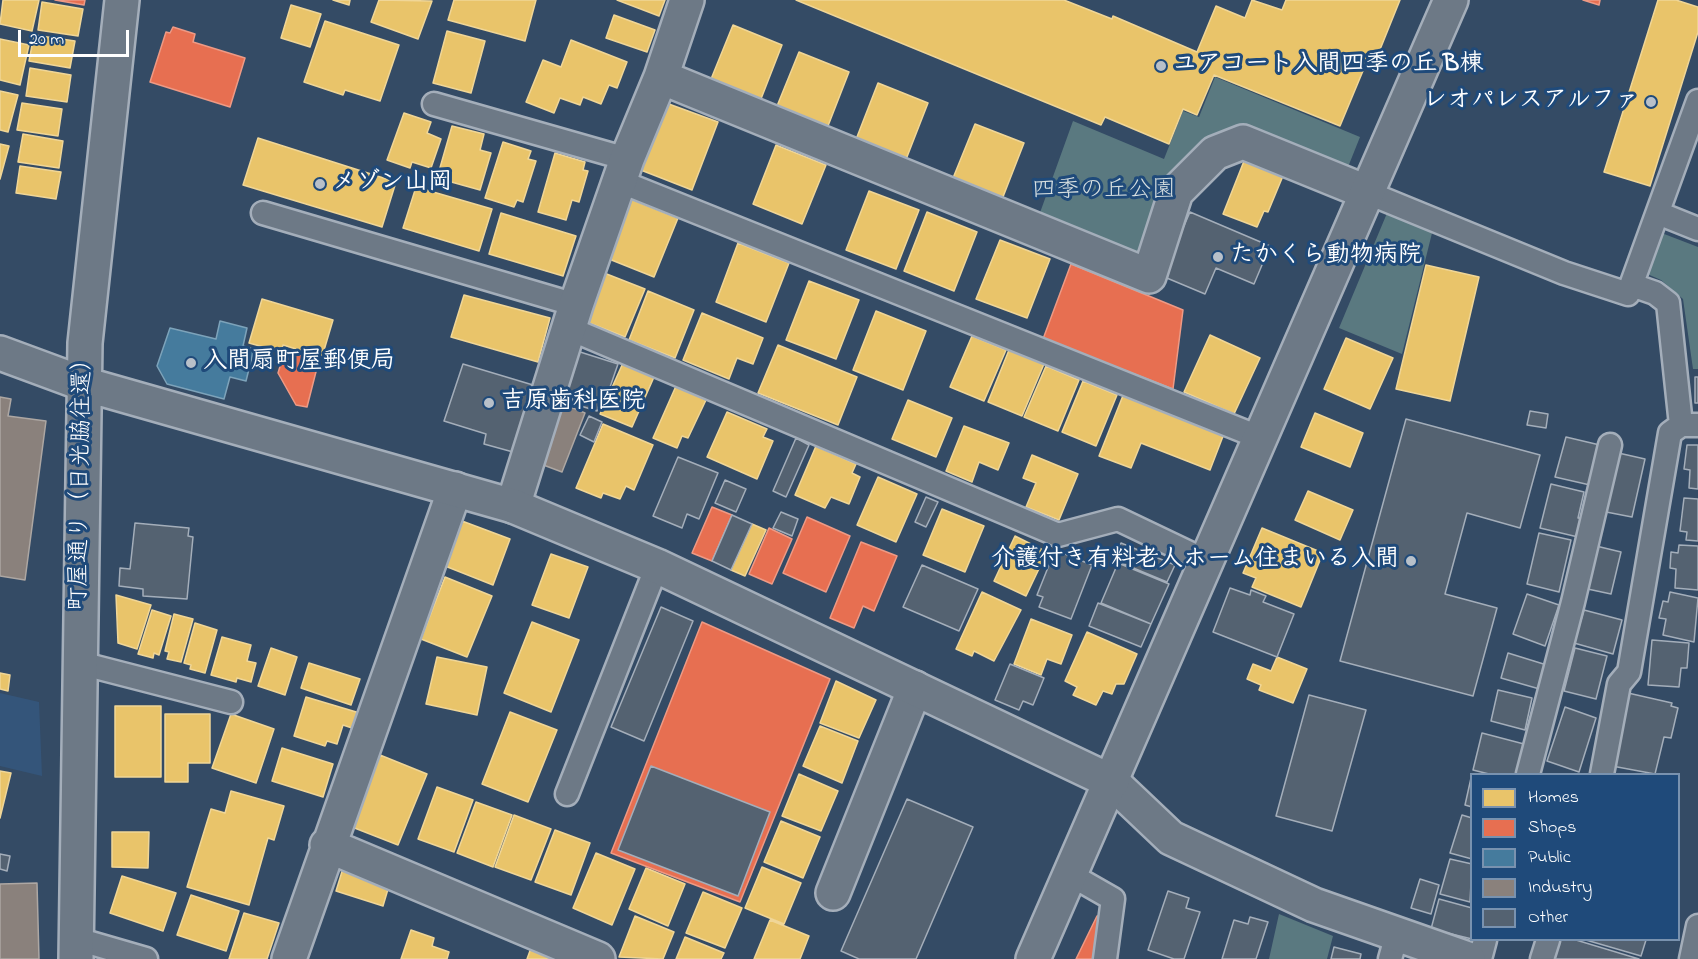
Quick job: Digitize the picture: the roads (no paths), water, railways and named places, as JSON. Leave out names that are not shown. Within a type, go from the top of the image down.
[{"type":"street","name":"町屋通り（日光脇往還）","points":[[76,949],[85,343],[122,0]]},
{"type":"street","points":[[513,506],[572,316],[623,170],[661,77],[687,0]]},
{"type":"street","points":[[1033,959],[1451,0]]},
{"type":"street","points":[[661,77],[1149,276],[1176,192],[1215,153],[1243,142],[1366,192]]},
{"type":"street","points":[[0,352],[84,384],[513,506],[657,566],[1112,782],[1171,838],[1314,905],[1394,947],[1468,959]]},
{"type":"street","points":[[289,959],[327,845],[382,701],[455,489]]},
{"type":"street","points":[[833,893],[915,688]]},
{"type":"street","points":[[327,845],[598,959]]},
{"type":"lane","points":[[1366,192],[1564,273],[1628,294],[1698,101]]},
{"type":"lane","points":[[434,104],[623,170],[1261,438]]},
{"type":"lane","points":[[263,213],[572,316],[1058,535],[1118,519],[1208,562]]},
{"type":"lane","points":[[1658,213],[1698,229]]},
{"type":"lane","points":[[1602,773],[1619,684],[1629,672],[1670,433],[1689,425],[1668,303],[1655,293],[1632,285]]},
{"type":"lane","points":[[1528,773],[1574,602],[1610,445]]},
{"type":"lane","points":[[567,794],[657,566]]},
{"type":"lane","points":[[80,663],[231,702]]},
{"type":"lane","points":[[1071,875],[1113,899],[1105,959]]},
{"type":"lane","points":[[1691,959],[1698,926]]},
{"type":"lane","points":[[1480,959],[1484,941]]},
{"type":"lane","points":[[1542,959],[1547,941]]},
{"type":"lane","points":[[76,949],[146,959]]},
{"type":"place","name":"ユアコート入間四季の丘 B棟","points":[[1161,66]]},
{"type":"place","name":"レオパレスアルファ","points":[[1651,102]]},
{"type":"place","name":"メゾン山岡","points":[[320,184]]},
{"type":"place","name":"たかくら動物病院","points":[[1218,257]]},
{"type":"place","name":"入間扇町屋郵便局","points":[[191,363]]},
{"type":"place","name":"吉原歯科医院","points":[[489,403]]},
{"type":"place","name":"介護付き有料老人ホーム住まいる入間","points":[[1411,561]]},
{"type":"park label","name":"四季の丘公園","points":[[1104,192]]}]
